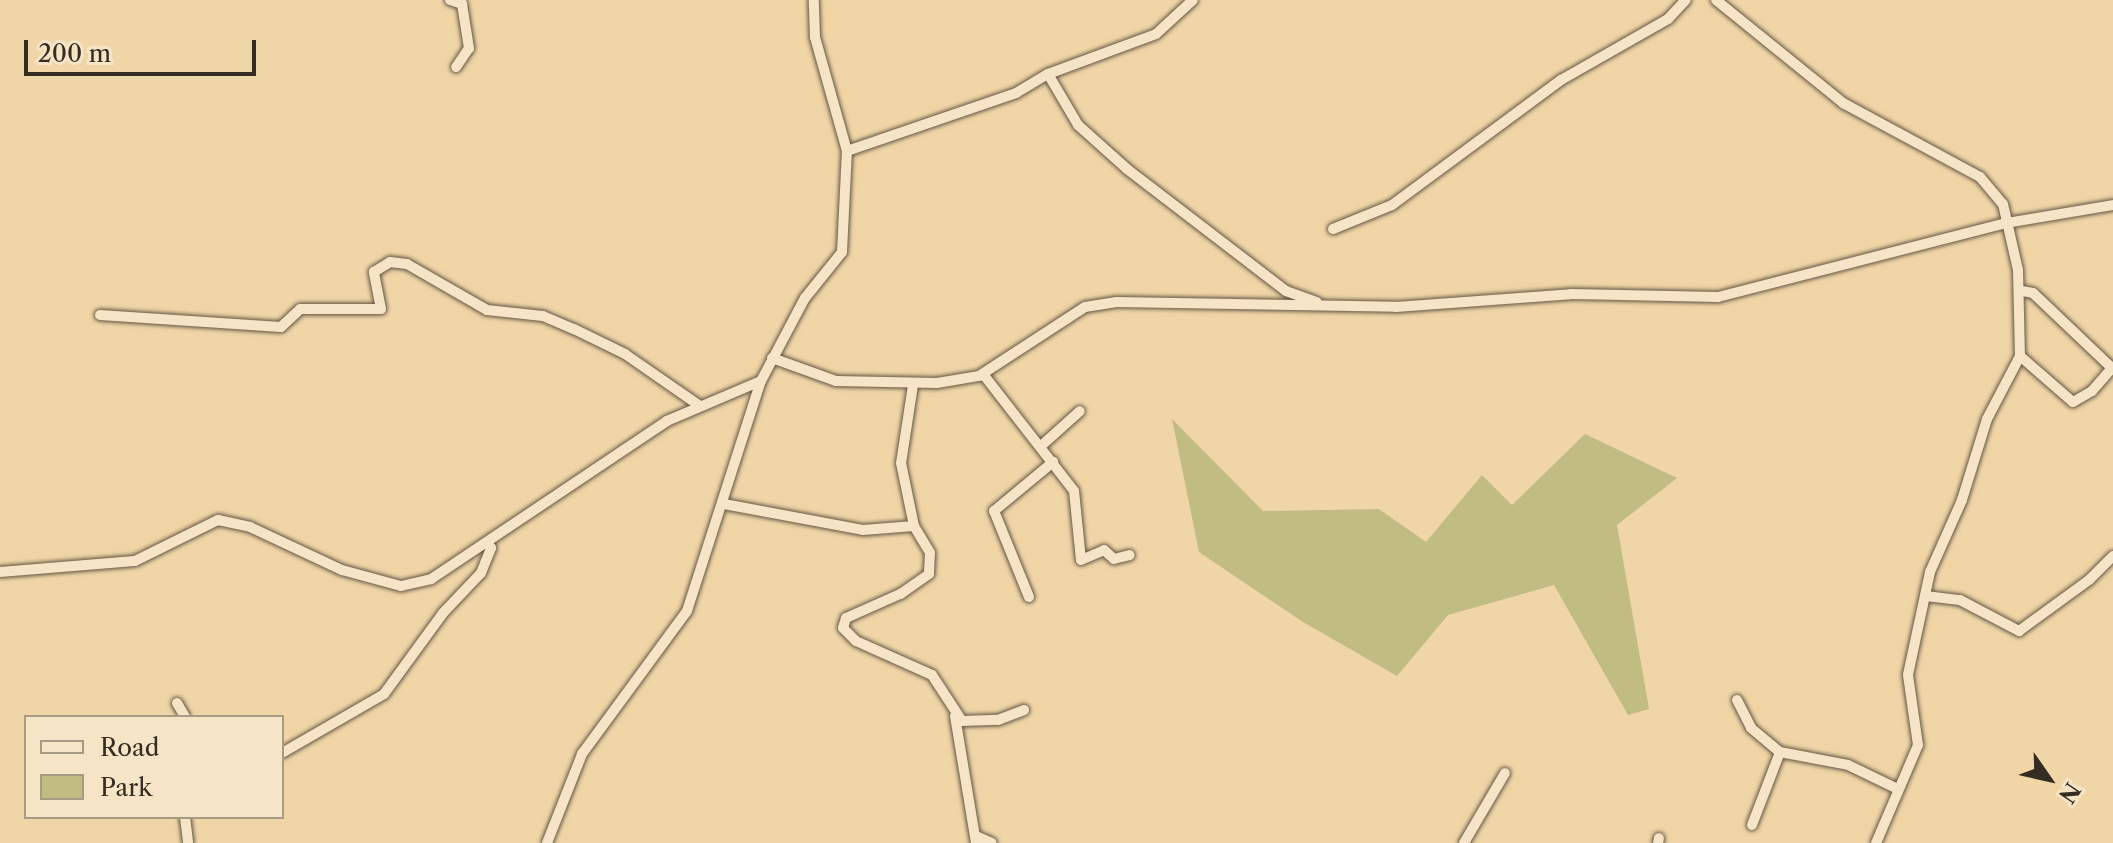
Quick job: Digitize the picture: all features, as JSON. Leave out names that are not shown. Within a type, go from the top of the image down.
[{"type":"street","points":[[450,0],[462,4],[469,48],[456,67]]},
{"type":"street","points":[[547,843],[582,754],[687,611],[724,504],[761,381],[805,298],[842,252],[847,151],[815,37],[814,0]]},
{"type":"street","points":[[847,151],[1016,93],[1048,74],[1156,34],[1193,0]]},
{"type":"street","points":[[1333,229],[1392,205],[1550,87],[1668,19],[1686,0]]},
{"type":"street","points":[[1716,0],[1843,103],[1980,177],[2003,204],[2022,291],[2020,356],[1987,419],[1926,596],[1908,675],[1918,745],[1896,788],[1876,843]]},
{"type":"street","points":[[1048,74],[1078,125],[1127,169],[1217,233],[1286,291],[1331,307]]},
{"type":"street","points":[[772,358],[836,381],[913,385],[983,374],[1085,307],[1117,302],[1331,307],[1571,294],[1718,297],[2006,223],[2113,205]]},
{"type":"street","points":[[100,315],[281,327],[300,309],[381,309],[374,272],[390,262],[407,264],[487,310],[543,316],[574,329],[625,354],[700,406]]},
{"type":"street","points":[[2020,356],[2073,402],[2092,391],[2112,368],[2065,320],[2033,293],[2022,291]]},
{"type":"street","points":[[983,374],[1074,491],[1081,560],[1104,550],[1114,559],[1130,555]]},
{"type":"street","points":[[0,572],[135,561],[218,520],[250,527],[342,570],[401,586],[431,579],[488,544],[667,421],[761,381]]},
{"type":"street","points":[[913,385],[901,463],[914,526],[930,553],[929,574],[900,594],[846,618],[843,628],[856,641],[932,675],[955,716],[976,840],[992,843]]},
{"type":"street","points":[[1041,446],[1080,411]]},
{"type":"street","points":[[1029,597],[994,511],[1053,462]]},
{"type":"street","points":[[724,504],[863,530],[914,526]]},
{"type":"street","points":[[284,752],[384,694],[443,613],[481,573],[491,548],[488,544]]},
{"type":"street","points":[[1926,596],[1960,600],[2019,631],[2113,556]]},
{"type":"street","points":[[1737,700],[1751,728],[1780,752],[1848,765],[1896,788]]},
{"type":"street","points":[[177,703],[184,715]]},
{"type":"street","points":[[955,716],[975,722],[1024,710]]},
{"type":"street","points":[[1752,825],[1780,752]]},
{"type":"street","points":[[1464,843],[1505,773]]},
{"type":"street","points":[[185,819],[188,843]]},
{"type":"green space","points":[[1172,419],[1263,511],[1379,509],[1426,542],[1482,475],[1512,505],[1585,434],[1677,478],[1617,525],[1649,709],[1628,715],[1554,585],[1448,615],[1397,676],[1303,622],[1199,552]]}]
